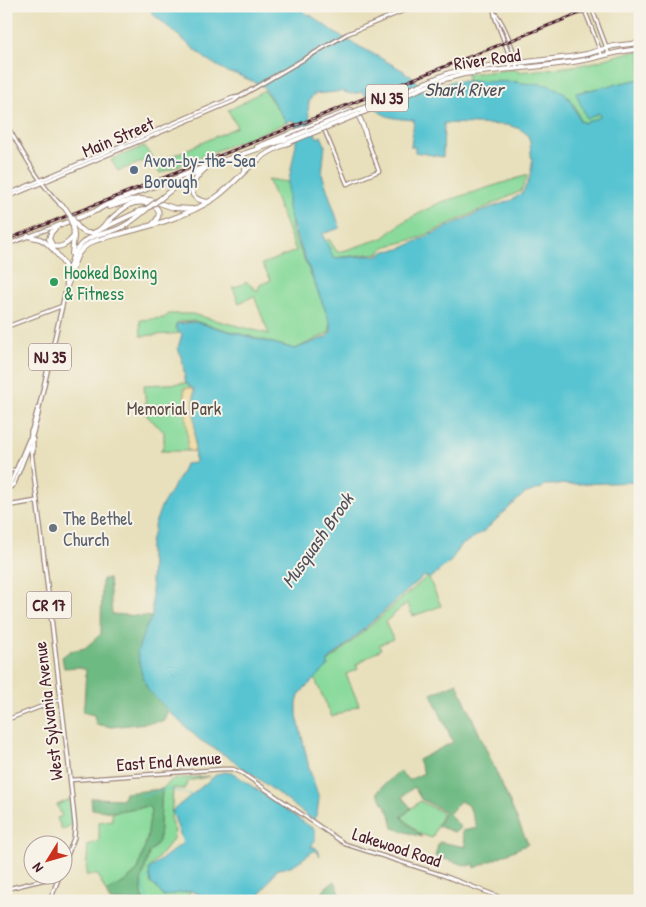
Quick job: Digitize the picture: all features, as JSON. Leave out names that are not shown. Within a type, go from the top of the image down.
[{"type":"highway","name":"River Road","points":[[511,67],[516,63],[570,58],[613,46],[640,43]]},
{"type":"highway","name":"River Road","points":[[287,139],[324,129],[464,74],[490,69],[511,67],[517,69],[563,64],[640,49]]},
{"type":"highway","name":"NJ 35","points":[[66,289],[72,256],[78,248],[88,240],[130,223],[186,179],[209,166],[287,139],[449,73],[464,70],[490,69]]},
{"type":"highway","points":[[225,160],[287,139],[319,122],[347,111],[354,111],[358,114],[366,136]]},
{"type":"highway","name":"NJ 35","points":[[66,289],[76,257],[86,245],[97,240],[168,220],[209,202],[224,192],[258,159],[287,139]]},
{"type":"highway","points":[[236,156],[246,160],[247,166],[243,173]]},
{"type":"highway","points":[[209,166],[195,180],[192,186],[192,191],[198,199],[209,202]]},
{"type":"highway","points":[[97,210],[108,204],[209,166]]},
{"type":"highway","points":[[74,236],[64,246],[58,247],[50,242],[49,238],[57,226],[97,210],[131,200],[150,200],[174,208],[194,209]]},
{"type":"highway","points":[[99,230],[124,209],[142,202],[157,208],[157,218],[151,225]]},
{"type":"highway","points":[[60,204],[75,227],[89,233],[148,208]]},
{"type":"highway","points":[[72,256],[75,227]]},
{"type":"highway","points":[[28,236],[38,238],[46,243],[63,261],[68,274]]},
{"type":"main road","name":"NJ 35","points":[[6,494],[32,433],[66,289]]},
{"type":"main road","name":"West Sylvania Avenue","points":[[32,433],[30,444],[76,831],[72,843]]},
{"type":"main road","name":"West Sylvania Avenue","points":[[32,433],[32,458]]},
{"type":"main road","name":"NJ 35","points":[[9,488],[14,484],[30,444]]},
{"type":"main road","points":[[7,505],[37,501]]},
{"type":"main road","points":[[50,901],[57,884]]},
{"type":"street","name":"Main Street","points":[[6,197],[234,101],[347,34],[415,6]]},
{"type":"street","points":[[493,6],[495,17],[508,48],[511,67]]},
{"type":"street","points":[[583,6],[602,56]]},
{"type":"street","points":[[591,6],[610,54]]},
{"type":"street","points":[[495,13],[504,30],[517,69]]},
{"type":"street","points":[[6,124],[41,182],[60,204]]},
{"type":"street","points":[[324,129],[347,184],[379,170],[366,136]]},
{"type":"street","points":[[6,245],[57,226]]},
{"type":"street","points":[[6,327],[62,306]]},
{"type":"street","points":[[6,470],[16,470]]},
{"type":"street","points":[[6,720],[61,699]]},
{"type":"street","name":"East End Avenue","points":[[71,780],[230,769],[242,773],[288,806]]},
{"type":"street","name":"Lakewood Road","points":[[288,806],[337,840],[349,846],[442,875],[498,896],[505,901]]},
{"type":"street","points":[[6,889],[25,884]]},
{"type":"green space","points":[[640,51],[640,79],[576,93],[599,113],[600,117],[587,122],[580,121],[572,102],[555,88],[520,82],[467,81],[467,74],[516,69],[518,72],[566,67]]},
{"type":"green space","points":[[264,90],[286,121],[284,124],[160,173],[153,162],[147,160],[118,171],[111,160],[144,146],[155,161],[172,156],[237,127],[228,110]]},
{"type":"green space","points":[[528,175],[521,191],[419,238],[384,247],[379,253],[333,258],[325,242],[329,239],[337,252],[383,238],[403,222],[439,203]]},
{"type":"green space","points":[[268,179],[288,182],[292,230],[331,323],[329,333],[295,349],[194,321],[178,322],[176,326],[183,333],[141,336],[140,320],[164,318],[169,314],[192,314],[269,334],[254,296],[239,303],[233,288],[247,282],[257,291],[260,285],[271,280],[262,264],[296,251]]},
{"type":"green space","name":"Memorial Park","points":[[188,383],[196,388],[199,448],[195,463],[195,451],[160,451],[164,446],[164,432],[147,416],[144,385]]},
{"type":"green space","points":[[428,576],[441,606],[413,616],[407,603],[385,622],[393,639],[379,645],[381,649],[356,665],[358,669],[346,674],[359,705],[332,717],[313,675]]},
{"type":"green space","points":[[102,579],[109,579],[112,614],[152,617],[145,630],[148,690],[168,710],[164,721],[111,727],[96,724],[94,715],[82,712],[86,670],[79,667],[64,668],[62,657],[70,651],[85,648],[101,634]]},
{"type":"green space","points":[[457,683],[528,844],[475,868],[474,864],[468,866],[435,856],[439,842],[466,847],[462,831],[477,828],[469,806],[460,801],[449,814],[461,828],[454,832],[438,826],[445,812],[421,799],[414,787],[402,797],[411,808],[401,817],[422,837],[393,828],[390,814],[377,792],[399,771],[409,780],[424,773],[418,760],[453,742],[431,694]]},
{"type":"green space","points":[[210,776],[189,781],[184,789],[173,788],[171,821],[175,831],[172,841],[149,869],[155,885],[163,896],[190,891],[187,901],[143,901],[141,882],[149,853],[159,841],[162,789],[173,779]]},
{"type":"green space","points":[[162,789],[159,841],[149,853],[141,882],[143,901],[110,901],[106,892],[126,881],[138,870],[147,839],[151,810],[148,806],[112,812],[92,809],[91,798],[123,799],[125,793]]},
{"type":"green space","points":[[70,799],[73,824],[62,830],[57,818],[62,816],[57,805]]},
{"type":"green space","points":[[420,801],[443,813],[432,838],[420,834],[402,817]]},
{"type":"green space","points":[[148,806],[151,810],[147,839],[138,870],[126,881],[106,892],[98,875],[86,875],[88,845],[99,841],[99,822],[112,820],[112,812]]},
{"type":"green space","points":[[335,881],[343,901],[317,901],[327,886]]},
{"type":"sand","points":[[184,388],[194,388],[195,451],[189,451],[186,445],[188,443]]},
{"type":"water","name":"Shark River","points":[[149,6],[301,6],[305,13],[335,33],[412,76],[424,91],[453,81],[520,82],[547,85],[558,89],[570,98],[580,121],[584,123],[600,117],[599,113],[587,119],[576,93],[640,79],[640,482],[545,485],[542,488],[524,494],[484,531],[459,547],[451,561],[430,578],[424,576],[328,661],[328,666],[299,695],[297,703],[297,715],[309,768],[319,798],[317,814],[313,820],[248,771],[242,769],[233,760],[200,740],[176,718],[148,690],[142,675],[137,652],[152,617],[152,562],[150,560],[150,546],[154,526],[161,507],[185,464],[195,463],[194,389],[185,381],[183,363],[178,348],[182,334],[176,329],[176,324],[195,322],[295,349],[326,337],[331,332],[331,325],[295,233],[288,208],[288,185],[296,144],[296,122],[291,120],[287,123],[263,86],[236,74],[229,73],[206,59],[154,15],[151,11],[152,9]],"holes":[[[341,91],[351,94],[363,92],[374,107],[384,115],[414,120],[411,147],[415,147],[415,152],[443,157],[444,123],[508,125],[520,129],[527,134],[530,141],[532,165],[529,180],[523,192],[512,200],[484,210],[400,249],[386,251],[379,255],[334,258],[322,234],[340,228],[322,174],[325,145],[321,136],[317,138],[308,110],[310,99],[314,94]]]},
{"type":"water","points":[[224,772],[233,773],[315,830],[315,839],[311,847],[315,847],[318,850],[320,856],[315,850],[292,865],[277,869],[258,898],[252,901],[218,901],[190,891],[163,896],[151,884],[149,869],[183,843],[172,811],[217,774]]},
{"type":"waterway","points":[[140,796],[168,789],[193,795]]},
{"type":"waterway","name":"Musquash Brook","points":[[147,901],[147,895],[143,887],[144,881],[151,875]]},
{"type":"railway","points":[[6,240],[598,6]]},
{"type":"place","name":"Avon-by-the-Sea Borough","points":[[134,170]]},
{"type":"place","name":"Hooked Boxing & Fitness","points":[[54,282]]},
{"type":"place","name":"The Bethel Church","points":[[53,528]]}]
